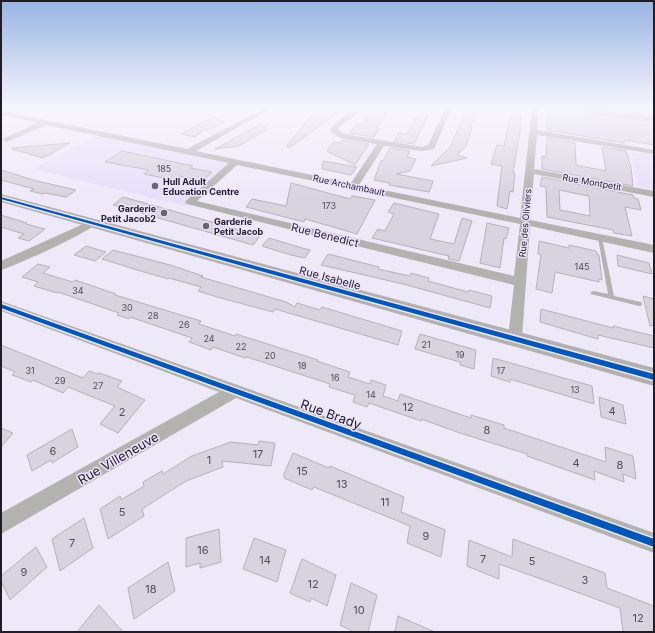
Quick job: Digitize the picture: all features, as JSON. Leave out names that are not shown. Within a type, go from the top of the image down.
[{"type":"street","points":[[7,140],[12,138]]},
{"type":"street","name":"Rue Archambault","points":[[118,138],[236,161],[654,250]]},
{"type":"street","points":[[188,152],[215,138]]},
{"type":"street","points":[[353,138],[427,149],[432,144],[435,138]]},
{"type":"street","name":"Rue des Oliviers","points":[[515,338],[533,138]]},
{"type":"street","points":[[567,138],[654,152]]},
{"type":"street","points":[[353,186],[382,142]]},
{"type":"street","name":"Rue Benedict","points":[[236,161],[190,202],[520,282]]},
{"type":"street","name":"Rue Montpetit","points":[[530,171],[654,194]]},
{"type":"street","name":"Rue Isabelle","points":[[1,198],[515,338],[654,378]]},
{"type":"street","points":[[1,266],[79,231],[92,223]]},
{"type":"street","name":"Rue Brady","points":[[1,306],[654,543]]},
{"type":"street","name":"Rue Villeneuve","points":[[1,524],[234,391]]},
{"type":"lane","points":[[600,238],[611,297]]},
{"type":"lane","points":[[593,293],[639,304]]},
{"type":"shaded area","name":"Hull Adult Education Centre","points":[[91,138],[116,138],[236,161],[186,206],[33,169]]},
{"type":"shaded area","points":[[631,152],[654,155],[654,190],[637,187],[633,167],[635,167]]},
{"type":"building","points":[[236,138],[253,138],[239,146],[215,149]]},
{"type":"building","points":[[294,138],[303,138],[289,148],[287,146]]},
{"type":"building","points":[[396,138],[417,138],[414,144],[394,141]]},
{"type":"building","points":[[455,138],[469,138],[466,146],[457,155],[467,158],[431,166],[451,146]]},
{"type":"building","points":[[506,138],[519,138],[513,172],[515,173],[513,192],[510,191],[507,209],[497,206],[502,166],[491,164],[497,145],[504,146]]},
{"type":"building","points":[[547,138],[575,143],[576,165],[606,171],[602,147],[626,151],[631,167],[633,186],[542,169],[542,156],[546,157]]},
{"type":"building","points":[[592,138],[654,138],[654,145],[625,140],[625,142],[623,141],[624,143]]},
{"type":"building","points":[[343,140],[369,144],[355,165],[327,151],[334,142],[340,143]]},
{"type":"building","points":[[70,143],[43,158],[12,149],[12,148]]},
{"type":"building","points":[[390,148],[410,151],[407,157],[416,159],[410,171],[396,174],[433,181],[429,192],[389,185],[389,183],[374,180],[381,161],[383,161]]},
{"type":"building","points":[[122,151],[193,166],[190,168],[212,172],[202,181],[179,176],[174,180],[144,174],[149,170],[105,162]]},
{"type":"building","points":[[323,161],[357,167],[351,175],[322,169]]},
{"type":"building","points":[[1,170],[37,181],[76,190],[66,197],[30,191],[34,189],[1,180]]},
{"type":"building","points":[[542,177],[633,195],[634,198],[638,199],[641,210],[625,207],[632,236],[614,233],[613,230],[547,217],[546,187],[540,186]],"holes":[[[559,190],[589,196],[590,216],[560,210]]]},
{"type":"building","points":[[291,183],[350,199],[352,196],[375,200],[357,234],[305,219],[304,222],[246,207],[252,199],[286,206]]},
{"type":"building","points":[[123,197],[260,236],[253,245],[113,205]]},
{"type":"building","points":[[394,203],[439,214],[430,239],[454,244],[462,218],[472,221],[459,261],[448,259],[449,256],[372,238],[378,229],[385,231],[394,214],[388,212]]},
{"type":"building","points":[[1,215],[45,229],[29,241],[18,238],[24,234],[1,227]]},
{"type":"building","points":[[487,223],[509,228],[506,239],[504,238],[500,268],[480,263]]},
{"type":"building","points":[[269,238],[310,250],[305,258],[262,246]]},
{"type":"building","points":[[539,241],[569,248],[569,245],[596,251],[599,255],[602,280],[599,279],[599,282],[555,272],[552,293],[536,289],[541,255],[538,254]]},
{"type":"building","points":[[86,246],[106,252],[95,261],[74,255]]},
{"type":"building","points":[[113,250],[170,265],[203,276],[201,277],[286,302],[295,307],[297,303],[320,310],[322,307],[402,331],[398,345],[275,309],[273,312],[217,297],[198,291],[201,287],[169,278],[168,279],[102,259]]},
{"type":"building","points":[[328,254],[379,267],[378,269],[410,276],[411,273],[429,278],[428,281],[468,292],[469,290],[492,296],[490,308],[403,284],[321,265]]},
{"type":"building","points":[[617,255],[649,263],[652,274],[618,266]]},
{"type":"building","points":[[38,264],[50,267],[43,273],[73,282],[75,280],[116,294],[115,295],[201,321],[199,324],[235,336],[236,334],[318,360],[317,361],[350,372],[348,377],[370,384],[371,380],[386,385],[383,396],[398,401],[400,394],[471,418],[471,415],[504,425],[504,428],[606,462],[605,447],[633,456],[636,479],[623,474],[624,482],[594,471],[595,480],[527,456],[527,454],[421,419],[421,421],[369,403],[367,407],[353,402],[355,395],[329,387],[330,384],[213,347],[211,350],[189,342],[192,338],[130,317],[129,319],[117,315],[119,313],[58,292],[57,293],[34,286],[38,282],[22,277]]},
{"type":"building","points":[[643,296],[654,299],[654,325],[650,326]]},
{"type":"building","points":[[541,309],[613,328],[613,326],[654,336],[654,348],[598,335],[598,339],[540,322]]},
{"type":"building","points":[[420,334],[476,350],[474,369],[460,365],[460,362],[415,349]]},
{"type":"building","points":[[1,345],[83,378],[89,371],[122,381],[117,387],[145,400],[118,433],[100,424],[115,406],[68,387],[63,393],[33,380],[31,382],[12,375],[15,372],[1,366]]},
{"type":"building","points":[[493,358],[592,386],[594,404],[510,379],[510,382],[491,376]]},
{"type":"building","points":[[599,397],[623,405],[626,424],[601,417]]},
{"type":"building","points":[[1,428],[13,433],[1,447]]},
{"type":"building","points":[[72,429],[78,447],[52,463],[51,460],[32,471],[27,455]]},
{"type":"building","points":[[259,441],[275,443],[271,466],[222,461],[223,467],[186,481],[142,509],[144,516],[108,539],[100,509],[120,496],[121,500],[144,486],[143,482],[162,471],[163,474],[192,456],[231,442],[258,445]]},
{"type":"building","points":[[293,453],[329,468],[330,466],[404,497],[401,512],[445,530],[441,557],[407,543],[410,526],[314,487],[312,490],[284,478],[284,474]]},
{"type":"building","points":[[84,518],[93,548],[60,571],[52,539]]},
{"type":"building","points":[[219,529],[221,562],[200,568],[200,563],[186,567],[186,538]]},
{"type":"building","points":[[254,538],[286,550],[277,582],[243,569]]},
{"type":"building","points":[[513,539],[605,573],[607,588],[654,606],[654,632],[623,632],[620,608],[499,564],[499,579],[467,566],[469,540],[512,557]]},
{"type":"building","points":[[36,547],[47,567],[10,600],[1,581],[1,576]]},
{"type":"building","points":[[302,559],[336,575],[327,606],[311,598],[310,602],[290,593]]},
{"type":"building","points":[[168,562],[175,591],[134,619],[128,588]]},
{"type":"building","points":[[351,583],[377,595],[368,632],[354,632],[340,625]]},
{"type":"building","points":[[99,605],[123,632],[77,632]]},
{"type":"building","points":[[398,616],[435,632],[395,632]]},
{"type":"cycle path","points":[[1,198],[654,377]]},
{"type":"cycle path","points":[[1,306],[654,543]]},
{"type":"place","name":"Hull Adult Education Centre","points":[[155,186]]},
{"type":"place","name":"Garderie Petit Jacob2","points":[[164,213]]},
{"type":"place","name":"Garderie Petit Jacob","points":[[206,226]]}]
